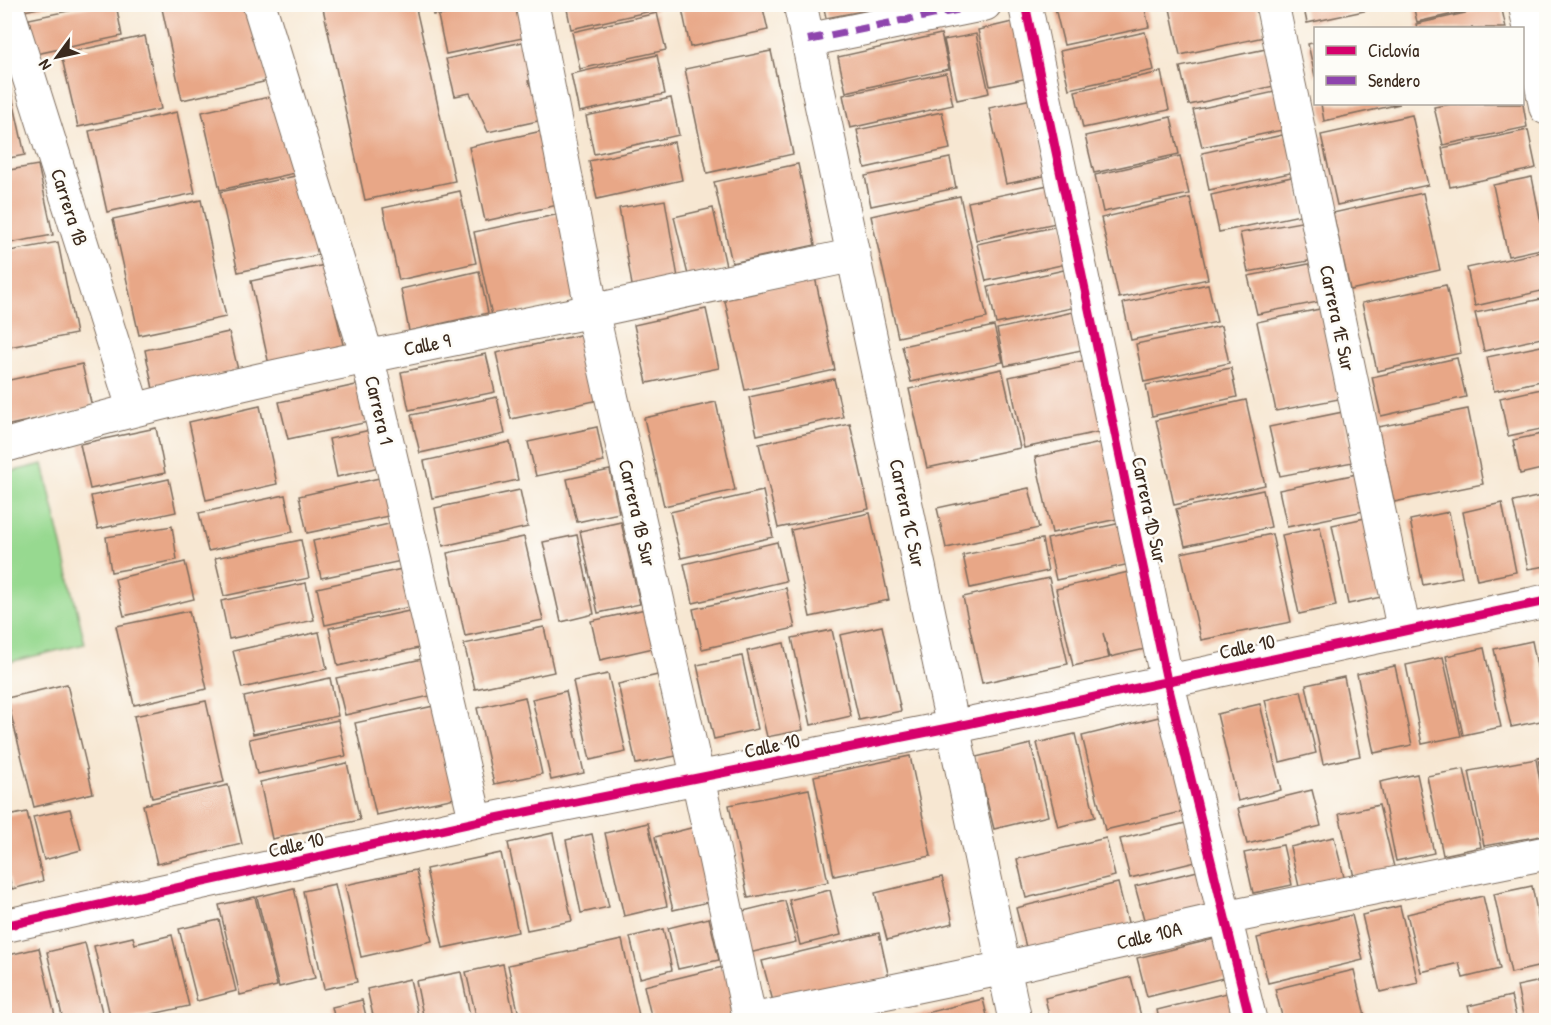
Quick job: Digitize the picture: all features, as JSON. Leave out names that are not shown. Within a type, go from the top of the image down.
[{"type":"street","name":"Carrera 1B","points":[[6,4],[134,410]]},
{"type":"street","name":"Carrera 1","points":[[259,4],[367,356],[476,822]]},
{"type":"street","name":"Carrera 1B Sur","points":[[532,4],[592,311],[751,1020]]},
{"type":"street","name":"Carrera 1C Sur","points":[[800,4],[1015,1020]]},
{"type":"street","points":[[808,40],[985,4]]},
{"type":"street","name":"Carrera 1D Sur","points":[[1025,4],[1167,681],[1250,1020]]},
{"type":"street","name":"Carrera 1E Sur","points":[[1272,4],[1404,631]]},
{"type":"street","points":[[1526,4],[1546,108]]},
{"type":"street","name":"Calle 9","points":[[4,446],[134,410],[367,356],[854,255]]},
{"type":"street","name":"Calle 10","points":[[4,926],[476,822],[953,727],[1546,601]]},
{"type":"street","name":"Calle 10A","points":[[751,1020],[1004,968],[1225,918],[1546,853]]},
{"type":"green space","points":[[43,464],[85,644],[5,663],[5,473]]},
{"type":"building","points":[[23,4],[48,4],[48,6],[24,11]]},
{"type":"building","points":[[102,4],[116,4],[122,36],[36,54],[29,19]]},
{"type":"building","points":[[161,4],[252,4],[268,81],[182,100]]},
{"type":"building","points":[[322,4],[415,4],[455,181],[365,200]]},
{"type":"building","points":[[492,4],[525,4],[532,36],[446,54],[438,16]]},
{"type":"building","points":[[566,4],[655,4],[656,10],[571,29]]},
{"type":"building","points":[[681,4],[762,4],[768,30],[690,47]]},
{"type":"building","points":[[823,4],[889,4],[889,6],[826,18]]},
{"type":"building","points":[[1070,4],[1144,4],[1149,27],[1064,45],[1055,8]]},
{"type":"building","points":[[1169,4],[1256,4],[1264,37],[1180,55]]},
{"type":"building","points":[[1303,4],[1388,4],[1388,6],[1307,23]]},
{"type":"building","points":[[431,5],[476,5],[433,15]]},
{"type":"building","points":[[1413,5],[1493,5],[1417,22]]},
{"type":"building","points":[[1501,5],[1506,27],[1417,27],[1416,24]]},
{"type":"building","points":[[657,13],[666,50],[580,69],[572,32]]},
{"type":"building","points":[[1021,20],[1033,77],[990,86],[978,30]]},
{"type":"building","points":[[1145,32],[1154,70],[1069,89],[1060,51]]},
{"type":"building","points":[[941,34],[949,69],[846,92],[838,57]]},
{"type":"building","points":[[976,34],[989,93],[957,100],[944,40]]},
{"type":"building","points":[[145,36],[161,109],[78,127],[61,54]]},
{"type":"building","points":[[532,40],[540,78],[528,81],[547,119],[488,132],[470,93],[455,96],[446,59]]},
{"type":"building","points":[[1314,42],[1314,71],[1308,44]]},
{"type":"building","points":[[1266,49],[1274,86],[1189,105],[1180,67]]},
{"type":"building","points":[[771,51],[793,154],[707,173],[685,69]]},
{"type":"building","points":[[657,55],[665,94],[579,112],[571,74]]},
{"type":"building","points":[[4,59],[25,155],[4,159]]},
{"type":"building","points":[[1161,72],[1169,110],[1083,128],[1075,91]]},
{"type":"building","points":[[946,73],[953,105],[850,128],[843,95]]},
{"type":"building","points":[[1279,91],[1287,129],[1202,147],[1193,110]]},
{"type":"building","points":[[278,95],[295,173],[220,190],[202,112]]},
{"type":"building","points":[[671,98],[679,135],[594,154],[586,116]]},
{"type":"building","points":[[1032,99],[1049,175],[1006,184],[989,108]]},
{"type":"building","points":[[1321,105],[1396,105],[1324,121]]},
{"type":"building","points":[[1523,105],[1527,127],[1443,145],[1434,107]]},
{"type":"building","points":[[177,112],[195,193],[107,212],[89,131]]},
{"type":"building","points":[[942,112],[950,149],[865,168],[857,130]]},
{"type":"building","points":[[1412,115],[1428,185],[1337,205],[1321,135]]},
{"type":"building","points":[[1171,117],[1179,154],[1094,173],[1085,136]]},
{"type":"building","points":[[1528,130],[1536,168],[1450,187],[1442,148]]},
{"type":"building","points":[[542,131],[558,205],[485,221],[469,147]]},
{"type":"building","points":[[1287,134],[1295,172],[1209,190],[1202,153]]},
{"type":"building","points":[[674,142],[682,180],[597,199],[589,161]]},
{"type":"building","points":[[1180,156],[1189,194],[1103,212],[1095,175]]},
{"type":"building","points":[[950,158],[956,188],[871,206],[865,176]]},
{"type":"building","points":[[798,164],[815,245],[732,263],[714,182]]},
{"type":"building","points":[[38,165],[53,235],[4,244],[4,171]]},
{"type":"building","points":[[300,175],[318,255],[238,272],[220,192]]},
{"type":"building","points":[[1296,176],[1305,214],[1219,232],[1211,195]]},
{"type":"building","points":[[1532,177],[1546,248],[1508,256],[1493,185]]},
{"type":"building","points":[[1053,184],[1061,222],[976,240],[968,202]]},
{"type":"building","points":[[460,191],[476,263],[399,280],[383,208]]},
{"type":"building","points":[[1423,193],[1440,270],[1350,290],[1333,213]]},
{"type":"building","points":[[960,196],[987,318],[898,337],[871,216]]},
{"type":"building","points":[[1190,198],[1208,279],[1119,298],[1101,218]]},
{"type":"building","points":[[201,200],[226,317],[139,335],[113,219]]},
{"type":"building","points":[[665,200],[679,284],[633,291],[619,208]]},
{"type":"building","points":[[713,208],[726,266],[688,275],[674,217]]},
{"type":"building","points":[[560,214],[579,297],[492,316],[474,232]]},
{"type":"building","points":[[1306,221],[1314,260],[1248,272],[1240,233]]},
{"type":"building","points":[[1063,225],[1071,263],[986,281],[977,244]]},
{"type":"building","points":[[58,242],[76,334],[4,348],[4,252]]},
{"type":"building","points":[[1546,251],[1546,290],[1475,306],[1467,268]]},
{"type":"building","points":[[1314,263],[1323,301],[1257,314],[1248,276]]},
{"type":"building","points":[[325,265],[344,349],[269,365],[251,281]]},
{"type":"building","points":[[1073,268],[1081,306],[996,324],[988,287]]},
{"type":"building","points":[[479,271],[488,313],[409,331],[401,289]]},
{"type":"building","points":[[815,277],[835,370],[745,390],[724,297]]},
{"type":"building","points":[[1208,284],[1217,322],[1131,340],[1123,303]]},
{"type":"building","points":[[1446,285],[1461,353],[1377,371],[1362,303]]},
{"type":"building","points":[[1546,298],[1546,337],[1484,351],[1475,313]]},
{"type":"building","points":[[706,309],[719,368],[647,383],[634,325]]},
{"type":"building","points":[[1320,309],[1339,399],[1276,411],[1257,322]]},
{"type":"building","points":[[1082,310],[1091,348],[1005,366],[997,329]]},
{"type":"building","points":[[994,326],[1003,362],[911,382],[902,346]]},
{"type":"building","points":[[1221,326],[1229,363],[1144,382],[1136,344]]},
{"type":"building","points":[[229,332],[238,370],[153,389],[145,350]]},
{"type":"building","points":[[584,334],[599,400],[511,419],[496,353]]},
{"type":"building","points":[[1546,345],[1546,380],[1494,391],[1487,357]]},
{"type":"building","points":[[486,354],[495,392],[409,410],[401,372]]},
{"type":"building","points":[[1096,358],[1112,429],[1024,448],[1009,377]]},
{"type":"building","points":[[1457,358],[1466,397],[1381,416],[1372,377]]},
{"type":"building","points":[[82,364],[92,407],[5,426],[5,381]]},
{"type":"building","points":[[1231,368],[1237,397],[1152,416],[1146,385]]},
{"type":"building","points":[[1002,369],[1020,448],[927,468],[909,389]]},
{"type":"building","points":[[834,379],[843,417],[757,435],[749,397]]},
{"type":"building","points":[[365,383],[373,421],[288,439],[279,402]]},
{"type":"building","points":[[1546,388],[1546,428],[1508,436],[1500,398]]},
{"type":"building","points":[[497,397],[505,434],[420,453],[411,415]]},
{"type":"building","points":[[1246,400],[1265,485],[1174,505],[1156,420]]},
{"type":"building","points":[[716,402],[735,490],[664,506],[644,418]]},
{"type":"building","points":[[260,406],[277,484],[206,500],[189,422]]},
{"type":"building","points":[[1468,409],[1483,484],[1394,502],[1378,427]]},
{"type":"building","points":[[1343,412],[1353,462],[1280,476],[1269,427]]},
{"type":"building","points":[[850,424],[869,509],[778,528],[759,444]]},
{"type":"building","points":[[597,427],[604,462],[536,476],[528,442]]},
{"type":"building","points":[[156,428],[165,473],[90,489],[80,444]]},
{"type":"building","points":[[375,429],[383,466],[337,477],[329,439]]},
{"type":"building","points":[[1546,433],[1546,468],[1520,474],[1513,440]]},
{"type":"building","points":[[510,442],[518,480],[432,498],[424,461]]},
{"type":"building","points":[[1105,442],[1122,518],[1052,533],[1035,457]]},
{"type":"building","points":[[610,470],[619,513],[577,522],[567,479]]},
{"type":"building","points":[[1357,474],[1364,511],[1287,527],[1279,490]]},
{"type":"building","points":[[384,477],[393,515],[307,533],[299,496]]},
{"type":"building","points":[[169,479],[176,512],[98,529],[91,496]]},
{"type":"building","points":[[1029,488],[1039,528],[946,548],[937,508]]},
{"type":"building","points":[[520,490],[528,527],[443,546],[435,508]]},
{"type":"building","points":[[1263,490],[1271,527],[1185,546],[1176,509]]},
{"type":"building","points":[[763,491],[773,537],[681,558],[670,512]]},
{"type":"building","points":[[285,495],[293,532],[208,551],[199,513]]},
{"type":"building","points":[[1546,495],[1546,566],[1528,569],[1513,502]]},
{"type":"building","points":[[1502,503],[1516,572],[1477,580],[1463,512]]},
{"type":"building","points":[[1449,512],[1462,577],[1423,585],[1410,520]]},
{"type":"building","points":[[870,513],[889,600],[810,617],[791,530]]},
{"type":"building","points":[[1370,517],[1386,596],[1348,604],[1332,525]]},
{"type":"building","points":[[398,522],[406,560],[321,578],[313,541]]},
{"type":"building","points":[[621,522],[640,604],[598,613],[580,531]]},
{"type":"building","points":[[1121,523],[1130,564],[1056,580],[1047,539]]},
{"type":"building","points":[[172,526],[177,560],[111,572],[106,537]]},
{"type":"building","points":[[1320,527],[1336,606],[1299,614],[1282,535]]},
{"type":"building","points":[[1272,534],[1291,622],[1201,640],[1181,553]]},
{"type":"building","points":[[577,535],[594,614],[561,622],[543,542]]},
{"type":"building","points":[[524,537],[543,620],[465,636],[447,553]]},
{"type":"building","points":[[1042,539],[1048,571],[970,588],[963,555]]},
{"type":"building","points":[[301,540],[309,578],[224,596],[215,558]]},
{"type":"building","points":[[777,542],[786,581],[693,603],[684,564]]},
{"type":"building","points":[[185,562],[194,599],[124,616],[115,579]]},
{"type":"building","points":[[402,569],[410,607],[325,625],[317,588]]},
{"type":"building","points":[[1137,570],[1154,647],[1110,657],[1103,633],[1109,658],[1073,666],[1056,589]]},
{"type":"building","points":[[1049,578],[1068,664],[982,683],[963,597]]},
{"type":"building","points":[[306,583],[314,620],[229,639],[221,601]]},
{"type":"building","points":[[786,588],[795,628],[702,649],[693,609]]},
{"type":"building","points":[[650,608],[658,647],[600,660],[591,621]]},
{"type":"building","points":[[414,610],[423,647],[338,666],[329,628]]},
{"type":"building","points":[[189,611],[207,689],[134,705],[116,626]]},
{"type":"building","points":[[882,626],[901,711],[859,720],[840,635]]},
{"type":"building","points":[[544,627],[554,672],[475,689],[464,644]]},
{"type":"building","points":[[832,630],[851,716],[811,725],[792,638]]},
{"type":"building","points":[[319,632],[327,669],[242,688],[233,651]]},
{"type":"building","points":[[1546,635],[1546,660],[1545,660],[1541,637]]},
{"type":"building","points":[[1532,641],[1546,720],[1511,727],[1494,649]]},
{"type":"building","points":[[784,643],[803,730],[767,737],[747,651]]},
{"type":"building","points":[[1484,648],[1501,727],[1463,735],[1446,656]]},
{"type":"building","points":[[742,656],[758,729],[714,739],[697,665]]},
{"type":"building","points":[[1443,657],[1461,736],[1422,744],[1406,665]]},
{"type":"building","points":[[422,659],[430,696],[345,715],[336,678]]},
{"type":"building","points":[[1395,666],[1412,745],[1374,753],[1357,674]]},
{"type":"building","points":[[608,674],[626,752],[590,760],[573,681]]},
{"type":"building","points":[[658,675],[676,756],[636,764],[618,684]]},
{"type":"building","points":[[1344,677],[1360,756],[1323,764],[1306,685]]},
{"type":"building","points":[[330,678],[338,716],[253,734],[244,697]]},
{"type":"building","points":[[67,684],[93,793],[34,807],[7,698]]},
{"type":"building","points":[[566,691],[584,773],[551,780],[532,699]]},
{"type":"building","points":[[1301,691],[1316,753],[1280,762],[1265,700]]},
{"type":"building","points":[[525,697],[542,774],[494,784],[477,708]]},
{"type":"building","points":[[206,701],[224,782],[152,798],[134,716]]},
{"type":"building","points":[[1260,704],[1281,790],[1238,801],[1217,714]]},
{"type":"building","points":[[434,706],[455,798],[376,815],[355,723]]},
{"type":"building","points":[[1167,715],[1190,810],[1105,830],[1082,736]]},
{"type":"building","points":[[338,720],[346,756],[257,774],[249,739]]},
{"type":"building","points":[[1075,734],[1095,817],[1058,827],[1037,743]]},
{"type":"building","points":[[1031,744],[1048,816],[994,829],[976,757]]},
{"type":"building","points":[[910,756],[931,856],[834,876],[814,776]]},
{"type":"building","points":[[1546,756],[1546,797],[1545,797],[1538,758]]},
{"type":"building","points":[[1536,759],[1546,814],[1546,835],[1484,846],[1469,771]]},
{"type":"building","points":[[347,763],[360,820],[272,839],[260,782]]},
{"type":"building","points":[[1464,769],[1481,847],[1443,855],[1427,776]]},
{"type":"building","points":[[1417,774],[1434,853],[1396,861],[1380,782]]},
{"type":"building","points":[[228,785],[242,844],[157,864],[143,805]]},
{"type":"building","points":[[809,789],[828,882],[748,898],[729,805]]},
{"type":"building","points":[[1312,790],[1321,826],[1247,844],[1238,808]]},
{"type":"building","points":[[1379,805],[1394,867],[1354,877],[1339,814]]},
{"type":"building","points":[[70,809],[81,850],[44,860],[33,817]]},
{"type":"building","points":[[27,812],[43,881],[12,889],[4,857],[4,817]]},
{"type":"building","points":[[1194,821],[1204,860],[1130,878],[1120,839]]},
{"type":"building","points":[[648,823],[667,906],[624,916],[605,833]]},
{"type":"building","points":[[699,826],[717,900],[673,910],[655,837]]},
{"type":"building","points":[[553,833],[572,921],[527,930],[508,843]]},
{"type":"building","points":[[592,834],[609,907],[581,913],[566,840]]},
{"type":"building","points":[[1334,837],[1347,889],[1302,900],[1290,847]]},
{"type":"building","points":[[1106,838],[1115,876],[1026,898],[1017,859]]},
{"type":"building","points":[[1283,845],[1292,885],[1253,893],[1244,853]]},
{"type":"building","points":[[501,853],[518,932],[443,948],[426,869]]},
{"type":"building","points":[[416,870],[432,941],[361,957],[345,885]]},
{"type":"building","points":[[1202,870],[1211,908],[1145,923],[1135,886]]},
{"type":"building","points":[[942,877],[953,923],[887,940],[875,893]]},
{"type":"building","points":[[1118,883],[1131,934],[1029,959],[1016,908]]},
{"type":"building","points":[[335,884],[357,982],[324,989],[303,891]]},
{"type":"building","points":[[1532,886],[1546,965],[1511,973],[1494,894]]},
{"type":"building","points":[[294,888],[315,978],[279,987],[257,897]]},
{"type":"building","points":[[830,890],[841,935],[800,945],[789,900]]},
{"type":"building","points":[[1483,896],[1500,969],[1463,978],[1459,963],[1421,972],[1407,914]]},
{"type":"building","points":[[255,897],[277,986],[240,995],[219,905]]},
{"type":"building","points":[[785,901],[796,942],[749,953],[739,912]]},
{"type":"building","points":[[1400,906],[1418,983],[1380,992],[1362,915]]},
{"type":"building","points":[[1352,915],[1363,960],[1268,983],[1257,938]]},
{"type":"building","points":[[709,918],[719,960],[678,969],[668,928]]},
{"type":"building","points":[[219,920],[236,991],[197,1001],[179,929]]},
{"type":"building","points":[[663,929],[672,970],[640,978],[630,937]]},
{"type":"building","points":[[879,933],[889,978],[774,1005],[762,961]]},
{"type":"building","points":[[172,935],[189,1006],[125,1020],[111,1020],[94,946],[133,937],[135,944]]},
{"type":"building","points":[[1218,938],[1227,977],[1147,997],[1137,958]]},
{"type":"building","points":[[622,940],[640,1020],[520,1020],[508,965]]},
{"type":"building","points":[[85,943],[104,1020],[63,1020],[47,952]]},
{"type":"building","points":[[39,948],[56,1020],[4,1020],[4,956]]},
{"type":"building","points":[[503,964],[515,1020],[477,1020],[466,972]]},
{"type":"building","points":[[727,966],[740,1018],[652,1020],[644,986]]},
{"type":"building","points":[[1354,970],[1366,1020],[1283,1020],[1275,989]]},
{"type":"building","points":[[461,972],[471,1020],[424,1020],[416,981]]},
{"type":"building","points":[[1131,977],[1142,1020],[1050,1020],[1045,998]]},
{"type":"building","points":[[410,979],[419,1020],[374,1020],[367,989]]},
{"type":"building","points":[[1546,980],[1546,1020],[1524,1020],[1517,986]]},
{"type":"building","points":[[1231,992],[1238,1020],[1159,1020],[1157,1010]]},
{"type":"building","points":[[1511,996],[1517,1020],[1472,1020],[1468,1006]]},
{"type":"building","points":[[983,999],[988,1020],[898,1020]]},
{"type":"building","points":[[362,1000],[367,1020],[335,1020],[332,1007]]},
{"type":"marked path","points":[[808,40],[985,4]]},
{"type":"cycle path","points":[[1025,4],[1167,681],[1250,1020]]},
{"type":"cycle path","points":[[4,926],[476,822],[953,727],[1546,601]]}]
